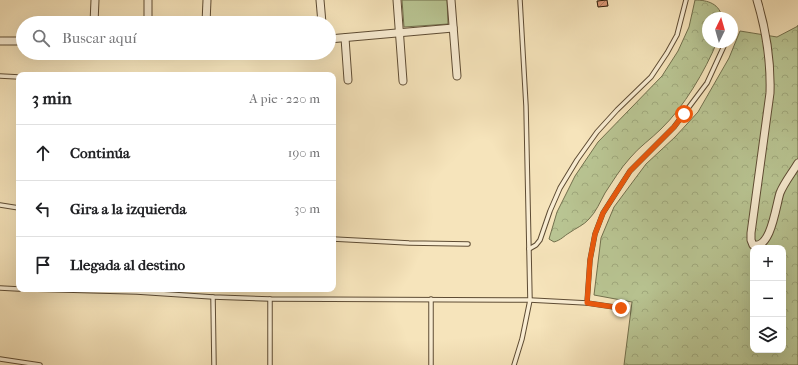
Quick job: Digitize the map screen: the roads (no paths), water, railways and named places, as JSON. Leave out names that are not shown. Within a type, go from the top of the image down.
[{"type":"street","points":[[94,16],[95,0]]},
{"type":"street","points":[[148,0],[148,16]]},
{"type":"street","points":[[206,16],[207,0]]},
{"type":"street","points":[[320,0],[321,16]]},
{"type":"street","points":[[396,0],[403,80]]},
{"type":"street","points":[[451,0],[457,76]]},
{"type":"street","points":[[757,0],[763,19],[769,60],[770,93],[751,233],[753,245],[757,246],[763,243],[769,236],[780,192],[798,163]]},
{"type":"street","points":[[336,39],[453,28]]},
{"type":"street","points":[[345,38],[348,80]]},
{"type":"street","points":[[0,41],[16,41]]},
{"type":"lane","points":[[514,365],[522,340],[530,300],[526,106],[520,0]]},
{"type":"lane","points":[[528,249],[536,245],[540,240],[560,188],[577,160],[597,132],[651,77],[667,53],[677,35],[686,0]]},
{"type":"lane","points":[[587,303],[590,260],[595,234],[603,213],[630,171],[674,127],[707,83],[723,48]]},
{"type":"lane","points":[[0,76],[16,77]]},
{"type":"lane","points":[[0,205],[16,208]]},
{"type":"lane","points":[[336,239],[468,244]]},
{"type":"lane","points":[[0,288],[16,289]]},
{"type":"lane","points":[[137,292],[270,299],[530,300],[587,303],[621,308]]},
{"type":"lane","points":[[213,297],[214,365]]},
{"type":"lane","points":[[270,299],[270,365]]},
{"type":"lane","points":[[431,299],[431,365]]},
{"type":"lane","points":[[0,359],[40,365]]}]
